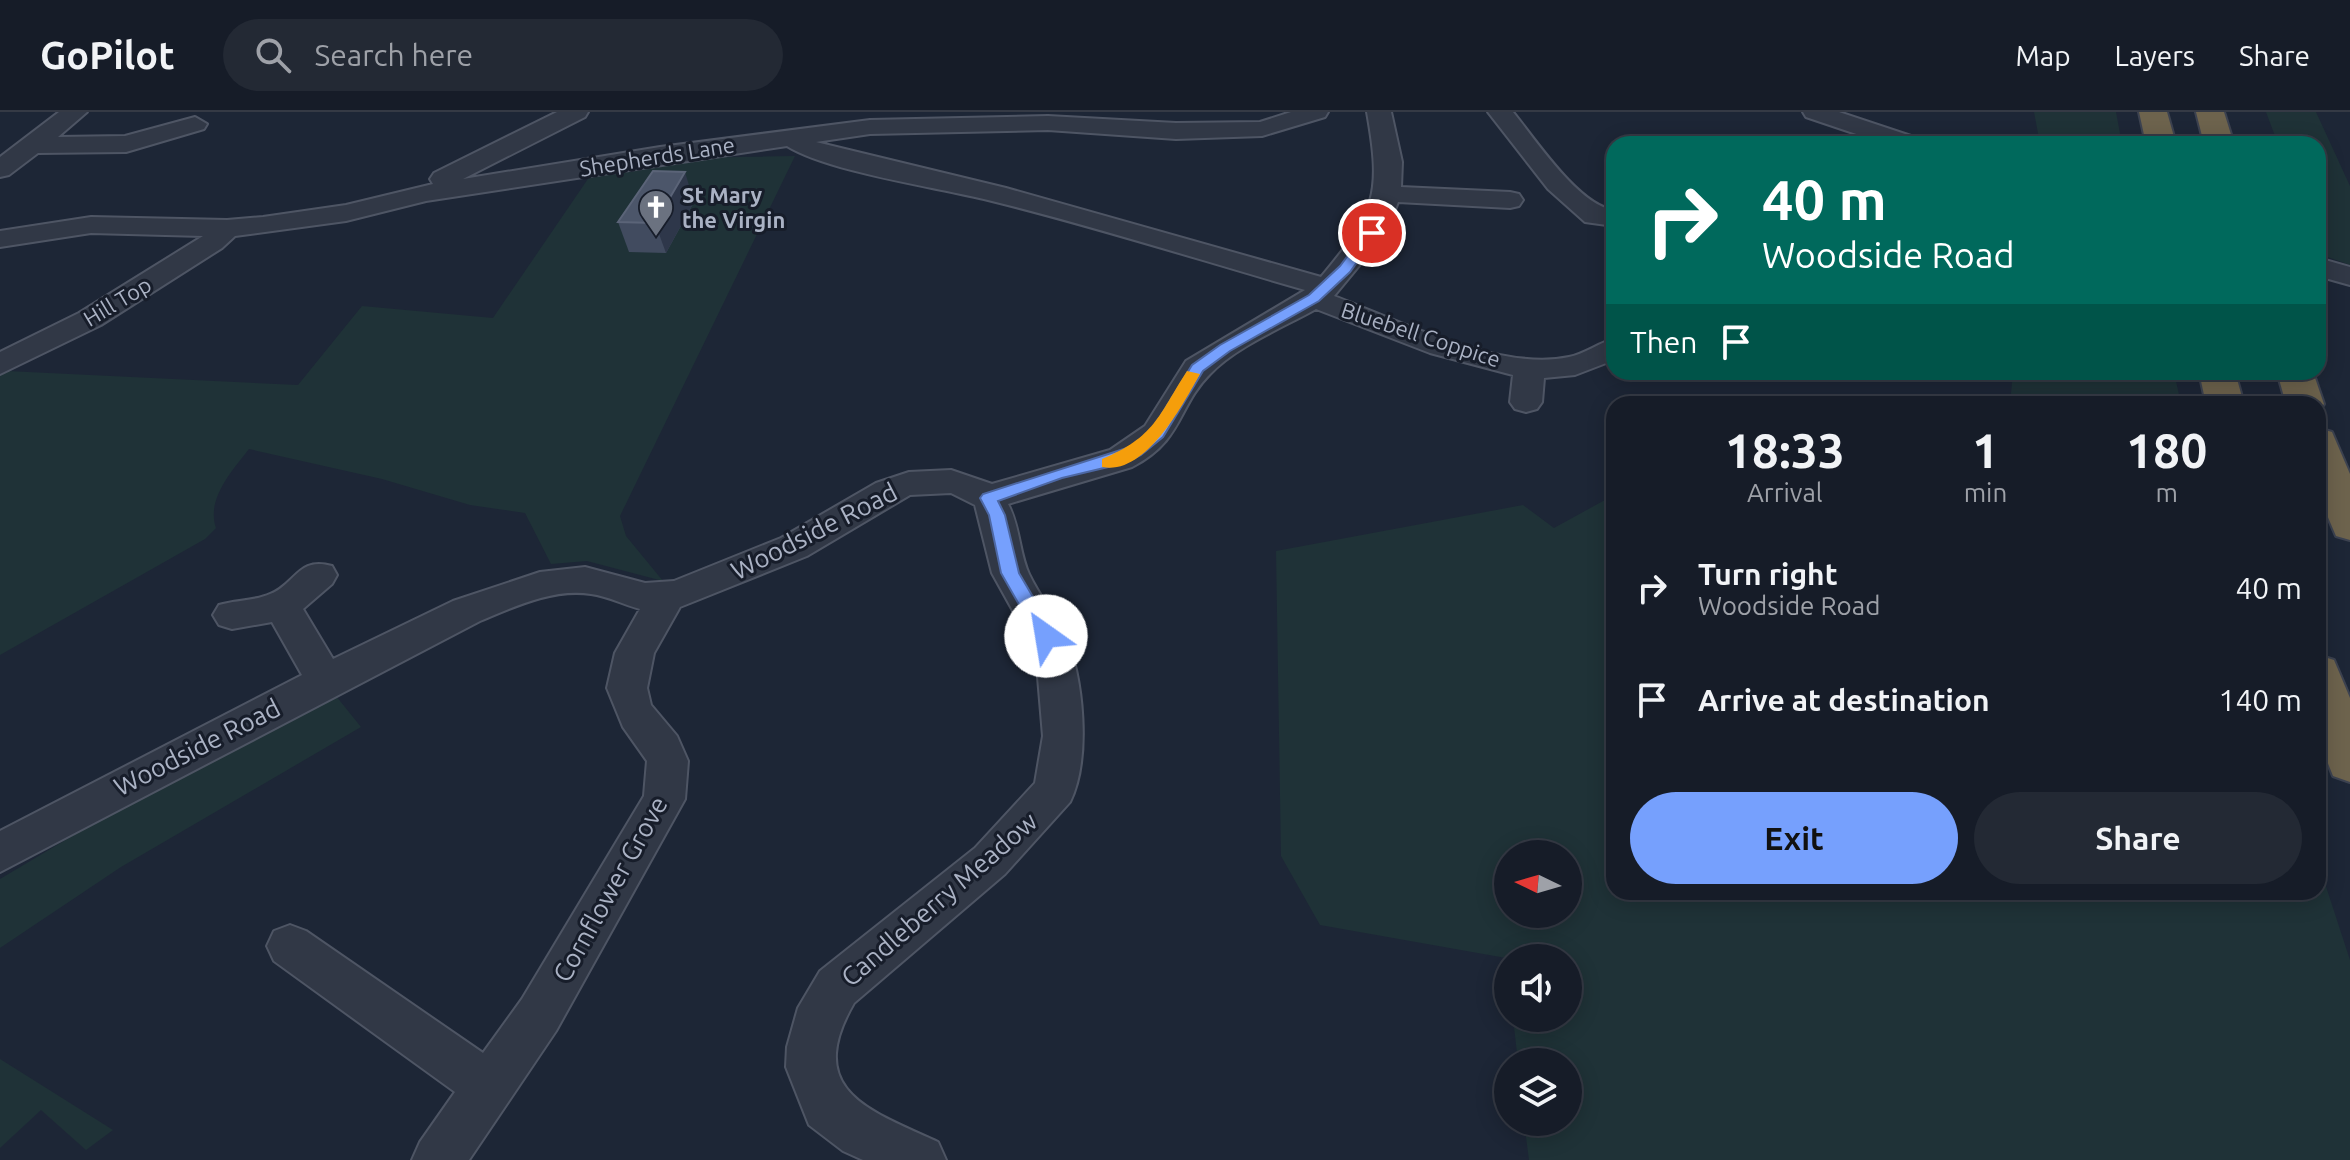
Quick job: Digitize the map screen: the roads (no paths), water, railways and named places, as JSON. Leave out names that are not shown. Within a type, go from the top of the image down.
[{"type":"highway","points":[[2153,112],[2159,136]]},
{"type":"highway","points":[[2210,112],[2217,136]]},
{"type":"highway","points":[[2326,462],[2350,526]]},
{"type":"highway","points":[[2326,694],[2350,762]]},
{"type":"street","points":[[0,169],[75,112]]},
{"type":"street","points":[[426,193],[441,180],[576,112]]},
{"type":"street","name":"Shepherds Lane","points":[[0,239],[91,225],[227,228],[346,213],[426,193],[791,136],[937,123],[1048,123],[1176,131],[1316,112]]},
{"type":"street","points":[[988,498],[1059,474],[1120,459],[1136,451],[1157,433],[1197,368],[1225,348],[1320,293],[1360,251],[1388,194],[1389,162],[1378,112]]},
{"type":"street","points":[[1500,112],[1557,183],[1595,216],[1606,217]]},
{"type":"street","points":[[1815,112],[1887,136]]},
{"type":"street","points":[[30,145],[126,144],[195,124]]},
{"type":"street","name":"Bluebell Coppice","points":[[791,136],[807,147],[997,194],[1320,293],[1477,356],[1529,367],[1567,367],[1606,351]]},
{"type":"street","points":[[1388,194],[1510,200]]},
{"type":"street","name":"Hill Top","points":[[0,364],[90,319],[212,242],[227,228]]},
{"type":"street","points":[[2326,269],[2350,276]]},
{"type":"street","name":"Bluebell Coppice","points":[[1526,402],[1529,367]]},
{"type":"street","name":"Woodside Road","points":[[0,853],[97,798],[444,622],[544,584],[594,581],[639,598],[666,598],[784,552],[908,484],[950,481],[972,486],[988,498]]},
{"type":"street","name":"Candleberry Meadow","points":[[920,1160],[861,1133],[827,1107],[811,1067],[811,1047],[815,1024],[837,987],[990,861],[1055,790],[1063,736],[1056,665],[1046,636],[1010,573],[997,515],[988,498]]},
{"type":"street","points":[[232,615],[282,606],[319,575]]},
{"type":"street","name":"Cornflower Grove","points":[[438,1160],[539,1015],[664,799],[671,770],[666,754],[639,716],[627,688],[634,658],[666,598]]},
{"type":"street","points":[[282,606],[326,681]]},
{"type":"street","points":[[290,946],[488,1086]]},
{"type":"place","name":"St Mary the Virgin","points":[[656,238]]}]
